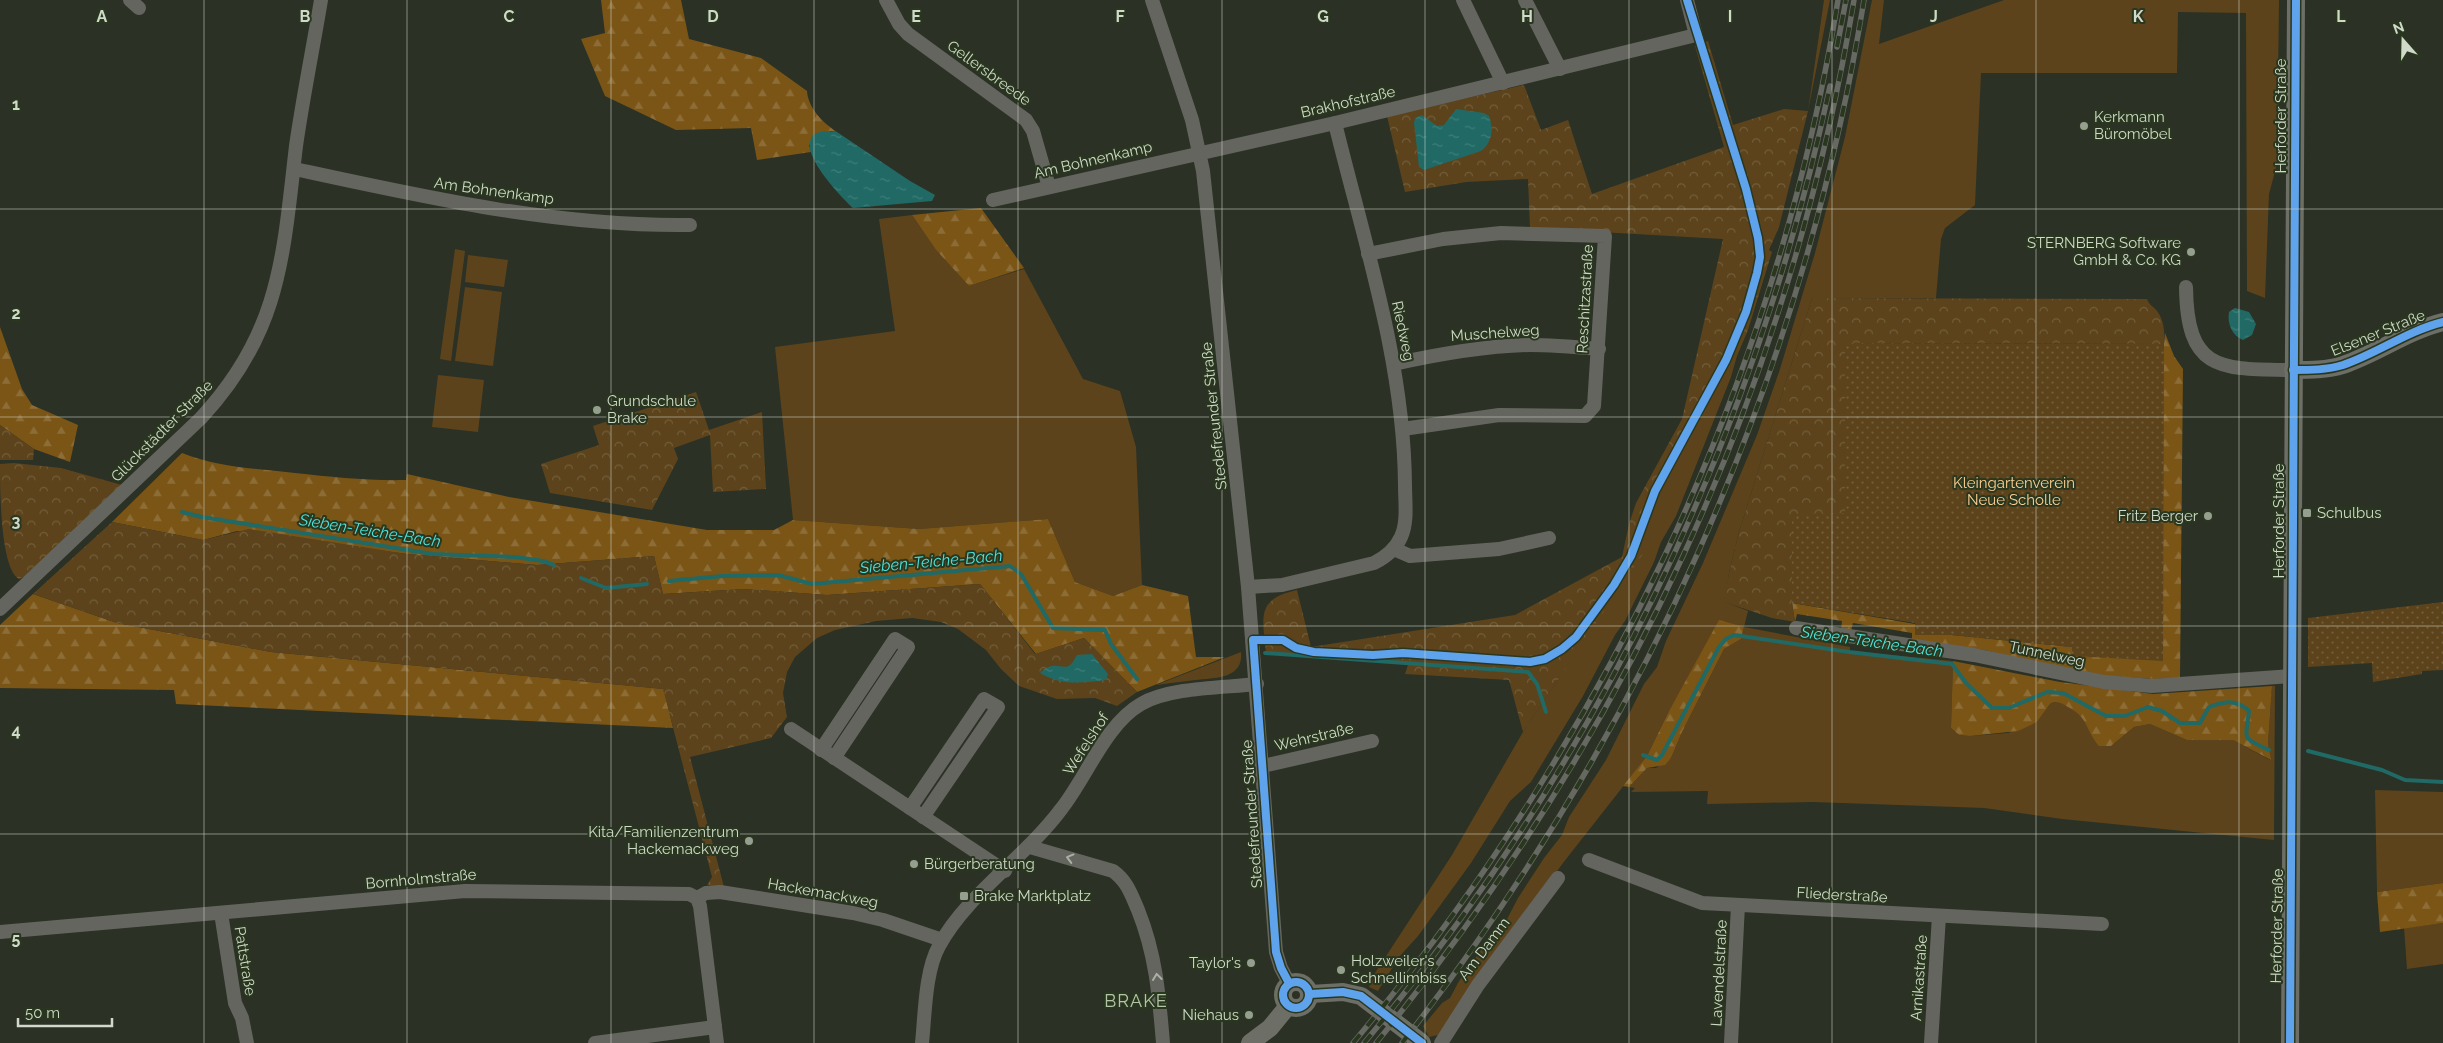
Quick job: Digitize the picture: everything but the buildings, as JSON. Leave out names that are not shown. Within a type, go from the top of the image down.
[{"type":"main road","name":"Herforder Straße","points":[[2290,1043],[2296,0]]},
{"type":"main road","name":"Elsener Straße","points":[[2293,370],[2320,369],[2342,365],[2415,331],[2443,322]]},
{"type":"main road","points":[[1301,982],[1306,986],[1310,994],[1303,1006],[1295,1008],[1288,1006],[1282,995],[1289,983],[1301,982]]},
{"type":"main road","points":[[1310,994],[1342,992],[1361,996],[1422,1043]]},
{"type":"main road","points":[[1250,1043],[1270,1028],[1288,1006]]},
{"type":"street","name":"Glückstädter Straße","points":[[0,609],[176,443],[230,384],[254,345],[270,310],[284,245],[297,143],[321,0]]},
{"type":"street","name":"Gellersbreede","points":[[886,0],[899,24],[908,34],[1026,120],[1033,131],[1049,187]]},
{"type":"street","name":"Stedefreunder Straße","points":[[1152,0],[1190,112],[1200,152],[1214,260],[1248,587],[1257,684],[1276,952],[1281,968],[1289,983]]},
{"type":"street","points":[[1463,0],[1503,83]]},
{"type":"street","points":[[1524,0],[1560,69]]},
{"type":"street","name":"Brakhofstraße","points":[[1200,152],[1335,123],[1696,35],[1687,0]]},
{"type":"street","name":"Riedweg","points":[[1335,123],[1394,364],[1403,429],[1405,518],[1401,537],[1394,549]]},
{"type":"street","name":"Am Bohnenkamp","points":[[992,200],[1200,152]]},
{"type":"street","name":"Am Bohnenkamp","points":[[295,169],[433,199],[573,219],[632,225],[690,225]]},
{"type":"street","name":"Reschitzastraße","points":[[1368,254],[1443,239],[1501,233],[1605,236],[1594,406],[1586,416],[1499,415],[1403,429]]},
{"type":"street","points":[[2186,287],[2188,322],[2193,339],[2201,352],[2215,363],[2230,367],[2293,370]]},
{"type":"street","name":"Muschelweg","points":[[1394,364],[1433,355],[1499,346],[1532,345],[1599,349]]},
{"type":"street","points":[[1248,587],[1282,585],[1364,566],[1385,558],[1394,549],[1410,556],[1499,549],[1549,538]]},
{"type":"street","name":"Tunnelweg","points":[[1796,628],[1974,655],[2104,682],[2152,686],[2292,676]]},
{"type":"street","points":[[821,750],[895,638],[908,647],[834,758]]},
{"type":"street","name":"Wefelshof","points":[[922,1043],[932,967],[942,940],[965,909],[1030,847],[1076,790],[1111,731],[1131,711],[1154,698],[1173,693],[1257,684]]},
{"type":"street","points":[[910,808],[984,699],[998,707],[923,817]]},
{"type":"street","points":[[790,729],[1005,871]]},
{"type":"street","name":"Wehrstraße","points":[[1263,766],[1372,741]]},
{"type":"street","points":[[1030,847],[1113,871],[1121,877],[1129,888],[1146,931],[1154,959],[1163,1043]]},
{"type":"street","name":"Fliederstraße","points":[[1589,860],[1702,903],[2102,924]]},
{"type":"street","name":"Am Damm","points":[[1441,1043],[1478,984],[1558,878]]},
{"type":"street","name":"Bornholmstraße","points":[[0,932],[465,891],[683,893],[697,898]]},
{"type":"street","name":"Hackemackweg","points":[[697,898],[706,893],[720,892],[852,913],[883,920],[942,940]]},
{"type":"street","points":[[697,898],[700,906],[717,1043]]},
{"type":"street","name":"Lavendelstraße","points":[[1731,1043],[1738,905]]},
{"type":"street","name":"Pattstraße","points":[[221,913],[234,1003],[242,1018],[247,1043]]},
{"type":"street","name":"Arnikastraße","points":[[1931,1043],[1940,916]]},
{"type":"street","points":[[595,1043],[715,1027]]},
{"type":"green space","points":[[601,0],[681,0],[689,39],[761,58],[807,91],[810,103],[817,115],[837,132],[830,131],[809,145],[811,152],[757,160],[751,128],[676,130],[605,96],[581,39],[605,33]]},
{"type":"green space","points":[[1824,0],[1830,0],[1808,111]]},
{"type":"green space","points":[[1872,0],[1884,0],[1879,44],[2004,0],[2279,0],[2277,164],[2269,194],[2265,298],[2247,291],[2246,13],[2178,12],[2177,73],[1981,73],[1975,205],[1945,228],[1941,239],[1936,298],[1812,298],[1739,532],[1729,573],[1725,602],[1748,611],[1744,627],[1727,624],[1668,713],[1647,756],[1563,863],[1438,1035],[1429,1037],[1423,1026],[1442,1003],[1450,998],[1459,981],[1491,936],[1505,923],[1518,898],[1544,858],[1562,835],[1569,817],[1606,760],[1644,684],[1657,667],[1666,641],[1703,563],[1757,435],[1780,369],[1815,253],[1845,137]]},
{"type":"green space","points":[[1708,41],[1733,125],[1784,109],[1808,111],[1779,227],[1769,250],[1772,252],[1748,330],[1737,356],[1733,355],[1658,494],[1643,531],[1641,545],[1644,552],[1523,732],[1509,680],[1405,674],[1409,662],[1266,652],[1265,610],[1275,598],[1297,590],[1311,647],[1515,615],[1622,557],[1629,524],[1636,503],[1682,419],[1723,239],[1530,228],[1528,179],[1466,182],[1405,192],[1387,116],[1524,85],[1541,130],[1568,120],[1592,194],[1724,147],[1695,46]]},
{"type":"green space","points":[[981,208],[1024,268],[969,286],[936,250],[912,215]]},
{"type":"green space","points":[[912,215],[936,250],[969,286],[1024,269],[1083,379],[1120,391],[1136,447],[1142,585],[1113,596],[1075,582],[1048,519],[919,529],[793,520],[775,347],[895,331],[879,219]]},
{"type":"green space","points":[[455,249],[465,251],[451,361],[440,359]]},
{"type":"green space","points":[[468,255],[508,260],[504,287],[465,282]]},
{"type":"green space","points":[[465,287],[502,292],[493,366],[455,361]]},
{"type":"green space","points":[[1812,298],[2147,299],[2163,322],[2164,344],[1846,343],[1845,514],[1792,515],[1792,603],[1795,622],[1772,618],[1724,602],[1739,532]]},
{"type":"green space","points":[[0,327],[22,389],[32,405],[78,425],[70,462],[34,449],[0,425]]},
{"type":"green space","points":[[2165,333],[2174,356],[2183,369],[2180,678],[2154,679],[2107,676],[2063,669],[1984,650],[1912,639],[1912,633],[1853,623],[1851,631],[1841,630],[1842,621],[1797,614],[1795,622],[1792,603],[1915,624],[1915,635],[1952,635],[2072,647],[2072,656],[2164,344]]},
{"type":"green space","name":"Kleingartenverein Neue Scholle","points":[[1845,343],[2164,344],[2163,661],[2072,656],[2072,647],[1952,635],[1915,635],[1915,623],[1792,603],[1792,514],[1845,513]]},
{"type":"green space","points":[[1733,354],[1737,356],[1731,377],[1676,516],[1661,542],[1654,562],[1625,621],[1615,635],[1583,696],[1531,782],[1510,801],[1471,863],[1418,936],[1399,957],[1378,991],[1369,987],[1375,973],[1452,855],[1523,732],[1643,552],[1641,545],[1643,531],[1658,494]]},
{"type":"green space","points":[[438,375],[484,380],[478,432],[432,427]]},
{"type":"green space","points":[[696,392],[709,430],[762,412],[766,489],[713,492],[710,435],[674,448],[678,459],[652,510],[550,493],[541,464],[599,445],[593,426]]},
{"type":"green space","points":[[0,425],[34,449],[33,460],[0,460]]},
{"type":"green space","points":[[182,453],[195,458],[237,467],[337,477],[406,480],[407,474],[509,497],[707,530],[774,530],[793,520],[919,529],[1048,519],[1075,582],[1113,596],[1142,585],[1188,596],[1196,657],[1225,657],[1137,692],[1084,638],[1036,654],[980,584],[827,595],[743,589],[663,594],[654,556],[537,565],[407,554],[237,531],[203,540],[112,522]]},
{"type":"green space","points":[[14,463],[61,468],[122,485],[24,577],[19,579],[13,572],[8,560],[2,527],[1,508],[0,464]]},
{"type":"green space","points":[[112,522],[203,540],[249,529],[407,554],[537,565],[654,556],[663,594],[743,589],[827,595],[980,584],[1035,654],[1084,638],[1137,692],[1117,706],[1095,698],[1057,699],[1019,686],[1001,669],[986,650],[958,629],[941,622],[912,618],[876,621],[835,630],[817,638],[795,657],[787,672],[783,693],[787,717],[771,738],[690,757],[724,887],[707,885],[712,877],[663,689],[271,652],[117,623],[33,594]]},
{"type":"green space","points":[[33,594],[117,623],[271,652],[664,689],[673,728],[176,704],[174,690],[0,688],[0,625]]},
{"type":"green space","points":[[2443,602],[2443,670],[2422,671],[2422,674],[2373,682],[2372,663],[2308,667],[2308,618]]},
{"type":"green space","points":[[1719,620],[1744,627],[1741,639],[1724,649],[1671,758],[1665,765],[1647,768],[1629,787],[1623,786],[1647,756],[1668,713]]},
{"type":"green space","points":[[1744,627],[1850,647],[1850,651],[1953,661],[1951,728],[1959,735],[2008,733],[2037,722],[2050,704],[2058,702],[2065,703],[2078,713],[2095,741],[2111,746],[2134,727],[2150,724],[2187,740],[2233,740],[2270,760],[2268,744],[2272,686],[2275,686],[2274,840],[2062,819],[1984,808],[1813,802],[1707,804],[1708,791],[1631,792],[1635,788],[1629,787],[1647,768],[1656,768],[1671,758],[1724,649],[1741,639]]},
{"type":"green space","points":[[1241,652],[1241,661],[1238,667],[1226,675],[1211,679],[1156,685]]},
{"type":"green space","points":[[1953,661],[2060,682],[2153,694],[2272,686],[2268,744],[2271,760],[2233,740],[2187,740],[2150,724],[2134,727],[2111,746],[2099,746],[2079,715],[2057,702],[2050,704],[2037,722],[2018,731],[1970,736],[1959,735],[1951,728]]},
{"type":"green space","points":[[2375,790],[2443,792],[2443,883],[2377,892]]},
{"type":"green space","points":[[2443,883],[2443,923],[2380,932],[2377,892]]},
{"type":"green space","points":[[2443,923],[2443,964],[2407,969],[2404,928]]},
{"type":"water","points":[[1456,109],[1484,113],[1489,116],[1492,131],[1488,144],[1481,151],[1424,170],[1419,167],[1415,118],[1422,115],[1437,126],[1444,125]]},
{"type":"water","points":[[824,131],[837,132],[910,181],[935,195],[932,201],[853,208],[824,176],[812,155],[810,146],[813,135]]},
{"type":"water","points":[[2235,308],[2249,312],[2256,324],[2252,335],[2243,340],[2233,332],[2230,325],[2229,312]]},
{"type":"water","points":[[1092,654],[1108,674],[1106,680],[1080,683],[1064,682],[1040,673],[1050,667],[1070,665],[1077,655]]},
{"type":"waterway","name":"Sieben-Teiche-Bach","points":[[182,512],[202,517],[433,554],[515,557],[543,561],[554,565]]},
{"type":"waterway","name":"Sieben-Teiche-Bach","points":[[669,581],[723,576],[778,575],[812,584],[1010,566],[1021,574],[1053,628],[1105,630],[1111,644],[1137,679]]},
{"type":"waterway","name":"Sieben-Teiche-Bach","points":[[581,578],[606,588],[647,584]]},
{"type":"waterway","name":"Sieben-Teiche-Bach","points":[[1643,755],[1657,760],[1662,755],[1719,647],[1726,639],[1734,635],[1849,652],[1952,664],[1966,683],[1992,708],[2009,708],[2047,692],[2063,693],[2106,716],[2125,716],[2148,707],[2162,711],[2180,723],[2200,723],[2209,707],[2225,702],[2240,704],[2249,711],[2246,733],[2249,740],[2269,750]]},
{"type":"waterway","name":"Sieben-Teiche-Bach","points":[[1265,653],[1528,672],[1537,684],[1546,712]]},
{"type":"waterway","name":"Sieben-Teiche-Bach","points":[[2308,751],[2382,770],[2405,780],[2443,782]]},
{"type":"railway","points":[[1353,1043],[1443,929],[1525,809],[1600,683],[1666,554],[1723,420],[1771,283],[1810,143],[1838,0]]},
{"type":"railway","points":[[1837,47],[1846,0]]},
{"type":"railway","points":[[1376,1043],[1466,927],[1547,806],[1620,682],[1684,553],[1740,421],[1787,284],[1825,144],[1854,0]]},
{"type":"railway","points":[[1402,1043],[1488,927],[1566,805],[1636,680],[1699,550],[1753,417],[1799,281],[1836,142],[1864,0]]},
{"type":"railway","points":[[1364,1043],[1447,937],[1524,827],[1593,712],[1656,593],[1711,471],[1758,345],[1798,217],[1830,86]]},
{"type":"cycle path","points":[[1289,983],[1281,968],[1276,952],[1253,640],[1283,640],[1296,648],[1314,652],[1373,655],[1403,653],[1530,662],[1545,659],[1562,649],[1576,637],[1614,585],[1631,556],[1655,491],[1726,360],[1746,312],[1760,257],[1758,238],[1746,189],[1687,0]]},
{"type":"cycle path","points":[[2290,1043],[2296,0]]},
{"type":"cycle path","points":[[2293,370],[2337,367],[2417,331],[2443,322]]},
{"type":"cycle path","points":[[1296,982],[1306,985],[1309,995],[1306,1005],[1296,1008],[1286,1005],[1283,995],[1286,985],[1296,982]]},
{"type":"cycle path","points":[[1310,994],[1343,992],[1361,996],[1422,1043]]},
{"type":"place","name":"Kerkmann Büromöbel","points":[[2084,126]]},
{"type":"place","name":"STERNBERG Software GmbH & Co. KG","points":[[2191,252]]},
{"type":"place","name":"Grundschule Brake","points":[[597,410]]},
{"type":"place","name":"Schulbus","points":[[2307,513]]},
{"type":"place","name":"Fritz Berger","points":[[2208,516]]},
{"type":"place","name":"Kita/Familienzentrum Hackemackweg","points":[[749,841]]},
{"type":"place","name":"Bürgerberatung","points":[[914,864]]},
{"type":"place","name":"Brake Marktplatz","points":[[964,896]]},
{"type":"place","name":"Taylor's","points":[[1251,963]]},
{"type":"place","name":"Holzweiler's Schnellimbiss","points":[[1341,970]]},
{"type":"place","name":"Niehaus","points":[[1249,1015]]},
{"type":"district","name":"BRAKE","points":[[1136,1001]]}]
